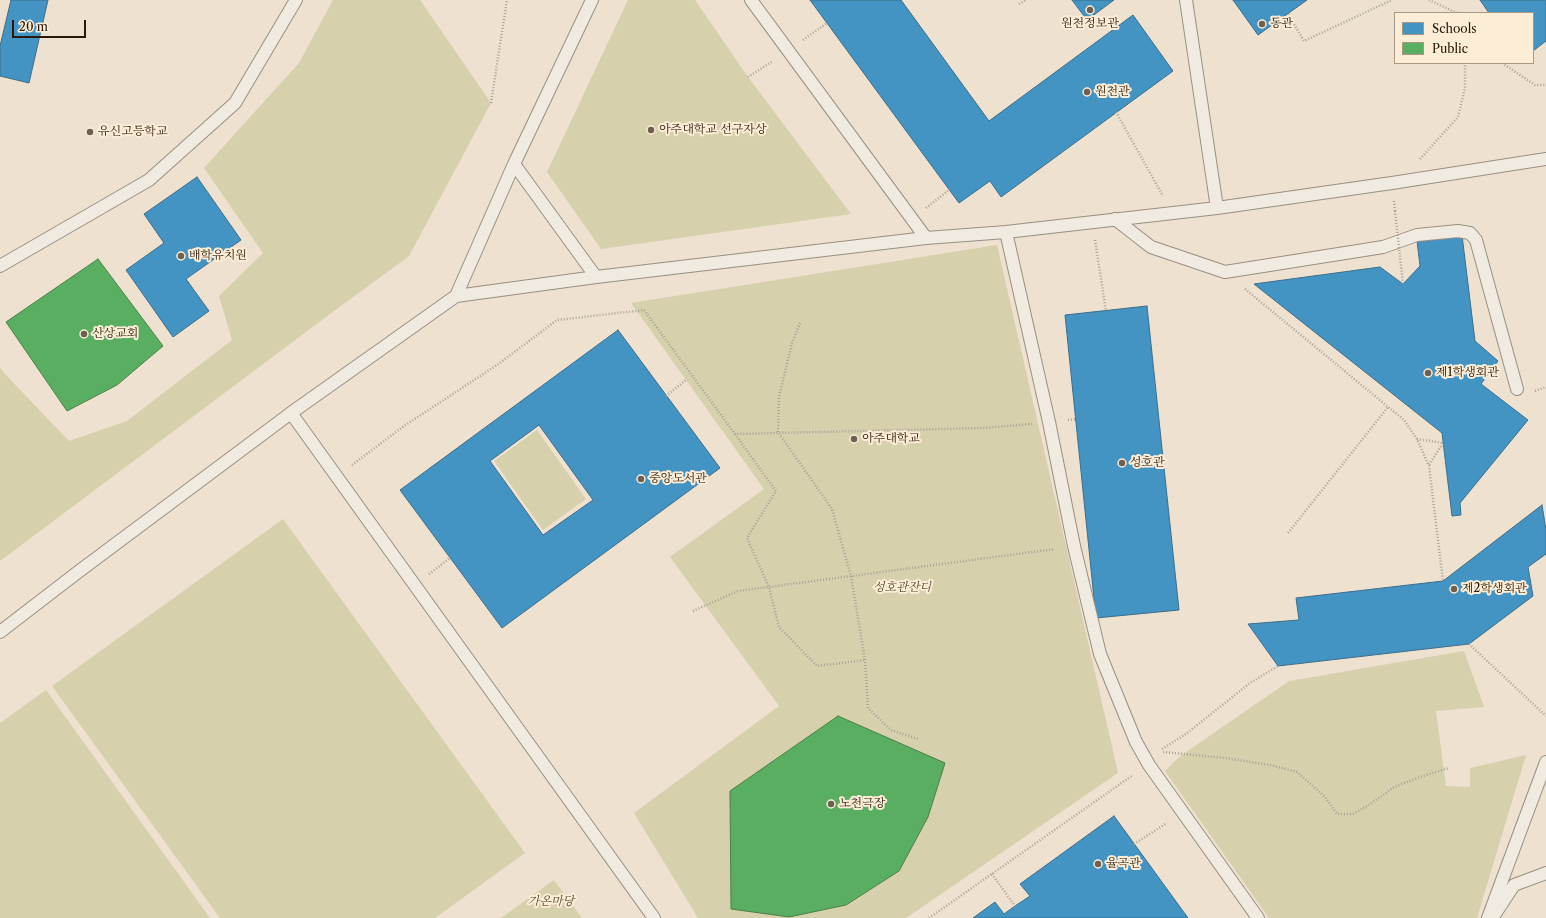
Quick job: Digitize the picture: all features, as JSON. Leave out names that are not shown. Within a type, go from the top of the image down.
[{"type":"lane","points":[[0,266],[150,180],[235,103],[296,0]]},
{"type":"lane","points":[[456,296],[514,164],[592,0]]},
{"type":"lane","points":[[751,0],[926,238]]},
{"type":"lane","points":[[1186,0],[1217,208]]},
{"type":"lane","points":[[0,632],[291,413],[456,296],[596,277],[926,238],[1006,232],[1217,208],[1546,159]]},
{"type":"lane","points":[[514,164],[596,277]]},
{"type":"lane","points":[[1115,220],[1151,247],[1225,272],[1383,247],[1417,235],[1458,231],[1470,233],[1476,240],[1517,389]]},
{"type":"lane","points":[[1006,232],[1049,422],[1074,546],[1100,654],[1136,742],[1149,765],[1258,918]]},
{"type":"lane","points":[[291,413],[336,478],[654,918]]},
{"type":"lane","points":[[1488,918],[1542,784],[1546,762]]},
{"type":"lane","points":[[1493,918],[1514,885],[1546,873]]},
{"type":"path","points":[[491,103],[507,0]]},
{"type":"path","points":[[1019,4],[1026,0]]},
{"type":"path","points":[[1288,14],[1304,41],[1392,0]]},
{"type":"path","points":[[1429,0],[1455,12]]},
{"type":"path","points":[[748,77],[789,51],[827,23]]},
{"type":"path","points":[[1403,181],[1419,160],[1458,117],[1465,88],[1465,64]]},
{"type":"path","points":[[1504,64],[1536,84],[1546,85]]},
{"type":"path","points":[[1116,112],[1172,213]]},
{"type":"path","points":[[911,219],[950,190]]},
{"type":"path","points":[[1395,211],[1403,284]]},
{"type":"path","points":[[1095,242],[1106,311]]},
{"type":"path","points":[[1225,272],[1404,420],[1417,438],[1429,466],[1443,581]]},
{"type":"path","points":[[336,478],[404,426],[497,365],[557,320],[644,310],[776,491],[747,538],[769,587],[779,627],[817,666],[865,660]]},
{"type":"path","points":[[800,323],[792,343],[779,397],[778,432],[832,509],[851,576],[865,660],[868,708],[891,730],[918,739]]},
{"type":"path","points":[[666,396],[686,380]]},
{"type":"path","points":[[1533,392],[1546,387]]},
{"type":"path","points":[[1288,533],[1388,407]]},
{"type":"path","points":[[735,434],[982,428],[1049,422]]},
{"type":"path","points":[[1417,438],[1443,443],[1429,466]]},
{"type":"path","points":[[692,611],[738,591],[1074,546]]},
{"type":"path","points":[[414,585],[450,558]]},
{"type":"path","points":[[1469,644],[1546,716]]},
{"type":"path","points":[[1278,666],[1250,683],[1186,734],[1157,752],[1226,758],[1270,765],[1297,772],[1325,797],[1337,814],[1353,814],[1394,788],[1420,777],[1449,768]]},
{"type":"path","points":[[929,918],[1149,765]]},
{"type":"path","points":[[1134,844],[1182,812]]},
{"type":"path","points":[[992,874],[1015,906]]},
{"type":"green space","points":[[333,0],[420,0],[491,103],[409,256],[0,561],[0,367],[69,441],[127,421],[232,340],[219,296],[263,253],[204,168],[299,63]]},
{"type":"green space","points":[[628,0],[695,0],[748,77],[851,214],[601,249],[547,172]]},
{"type":"green space","name":"성호관잔디","points":[[997,245],[1118,773],[906,918],[698,918],[634,813],[779,706],[670,557],[764,489],[631,303]]},
{"type":"green space","points":[[537,430],[586,499],[543,530],[494,461]]},
{"type":"green space","points":[[283,519],[525,853],[435,918],[220,918],[52,686]]},
{"type":"green space","points":[[1464,651],[1484,707],[1436,711],[1446,786],[1470,787],[1470,768],[1526,755],[1477,918],[1269,918],[1165,771],[1179,757],[1289,681]]},
{"type":"green space","points":[[46,690],[210,918],[0,918],[0,723]]},
{"type":"green space","name":"가온마당","points":[[554,880],[582,918],[501,918]]},
{"type":"building: Schools","points":[[11,0],[48,0],[29,83],[0,76],[0,46]]},
{"type":"building: Schools","name":"원천관","points":[[810,0],[901,0],[989,121],[1133,15],[1173,71],[1001,197],[990,181],[959,203]]},
{"type":"building: Schools","name":"원천정보관","points":[[1072,0],[1114,0],[1087,20]]},
{"type":"building: Schools","name":"동관","points":[[1233,0],[1307,0],[1258,35]]},
{"type":"building: Schools","points":[[1480,0],[1546,0],[1546,41],[1534,50],[1534,12],[1488,12]]},
{"type":"building: Schools","name":"배학유치원","points":[[197,177],[241,240],[186,279],[209,311],[173,337],[126,270],[164,243],[144,214]]},
{"type":"building: Schools","name":"제1학생회관","points":[[1462,235],[1475,341],[1498,361],[1481,384],[1528,420],[1460,503],[1461,515],[1452,516],[1442,433],[1254,284],[1380,267],[1403,284],[1420,266],[1417,241]]},
{"type":"building: Schools","name":"성호관","points":[[1147,306],[1179,610],[1096,618],[1065,315]]},
{"type":"building: Schools","name":"중앙도서관","points":[[618,330],[720,468],[502,628],[400,490]],"holes":[[[539,425],[593,500],[543,535],[490,461]]]},
{"type":"building: Schools","name":"제2학생회관","points":[[1542,505],[1546,530],[1546,554],[1528,567],[1533,596],[1469,644],[1278,666],[1248,624],[1299,620],[1296,598],[1443,581]]},
{"type":"building: Schools","name":"율곡관","points":[[1114,816],[1188,918],[973,918],[995,902],[1004,914],[1030,896],[1020,884]]},
{"type":"building: Public","name":"산상교회","points":[[98,259],[163,346],[117,385],[67,411],[6,322]]},
{"type":"building: Public","name":"노천극장","points":[[838,716],[945,763],[928,817],[899,871],[846,905],[789,917],[731,909],[730,791]]},
{"type":"place","name":"원천정보관","points":[[1090,10]]},
{"type":"place","name":"동관","points":[[1262,24]]},
{"type":"place","name":"원천관","points":[[1087,92]]},
{"type":"place","name":"아주대학교 선구자상","points":[[651,130]]},
{"type":"place","name":"유신고등학교","points":[[90,132]]},
{"type":"place","name":"배학유치원","points":[[181,256]]},
{"type":"place","name":"산상교회","points":[[84,334]]},
{"type":"place","name":"제1학생회관","points":[[1428,373]]},
{"type":"place","name":"아주대학교","points":[[854,439]]},
{"type":"place","name":"성호관","points":[[1122,463]]},
{"type":"place","name":"중앙도서관","points":[[641,479]]},
{"type":"place","name":"제2학생회관","points":[[1454,589]]},
{"type":"place","name":"노천극장","points":[[831,804]]},
{"type":"place","name":"율곡관","points":[[1098,864]]}]
